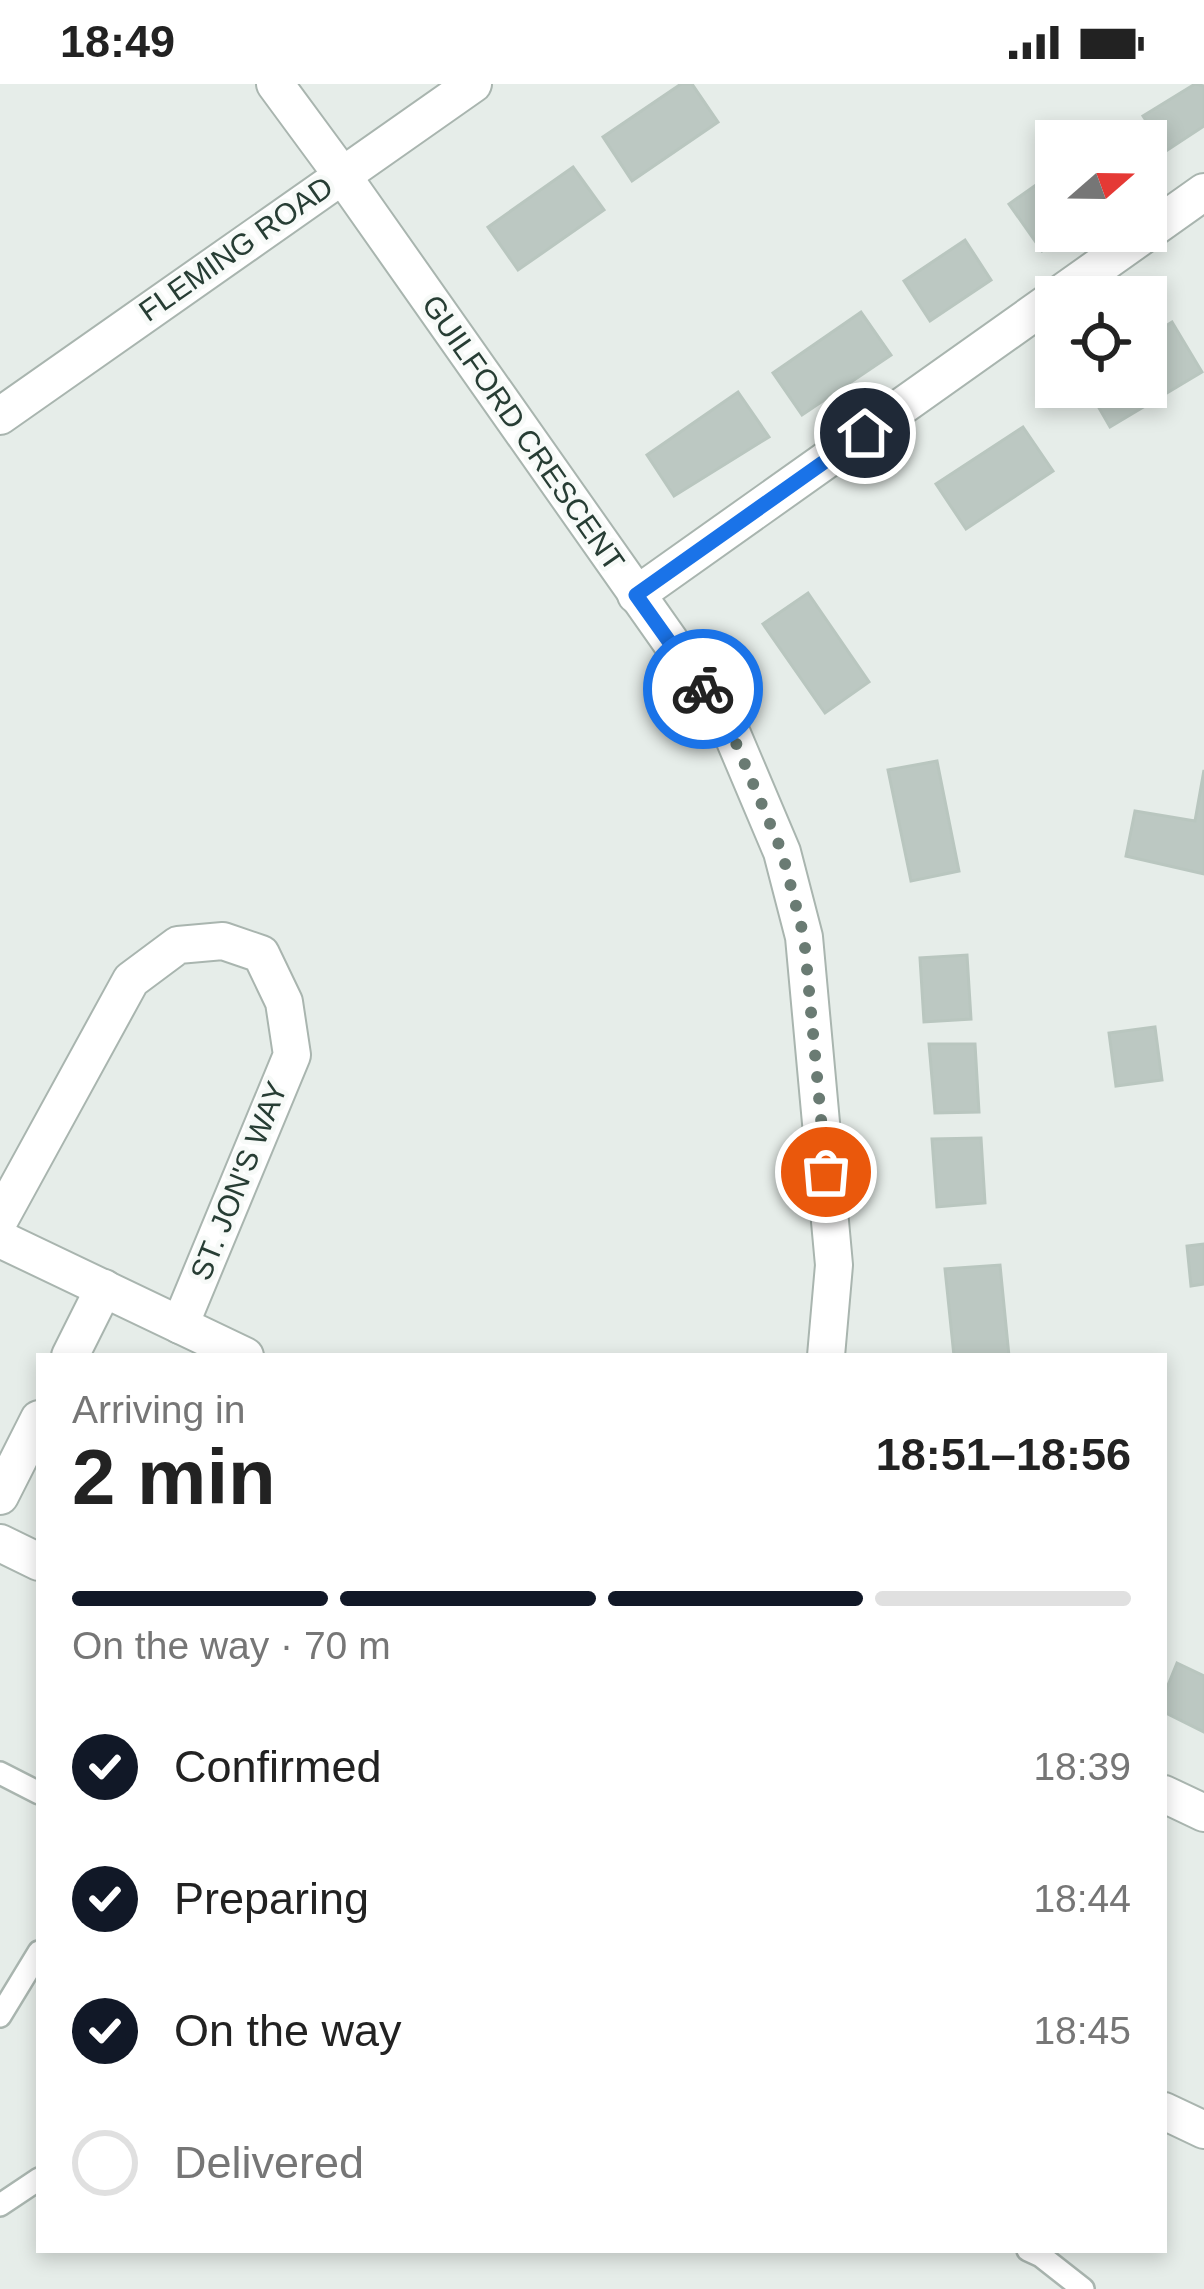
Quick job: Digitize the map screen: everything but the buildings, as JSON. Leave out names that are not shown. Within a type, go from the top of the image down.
[{"type":"street","name":"GUILFORD CRESCENT","points":[[275,84],[727,722],[782,852],[804,937],[834,1265],[826,1353]]},
{"type":"street","name":"FLEMING ROAD","points":[[0,416],[473,84]]},
{"type":"street","points":[[1086,276],[1204,192]]},
{"type":"street","points":[[636,595],[1035,312]]},
{"type":"street","name":"ST. JON'S WAY","points":[[0,1219],[131,980],[178,945],[223,941],[261,954],[284,1001],[292,1055],[180,1325]]},
{"type":"street","points":[[0,1239],[239,1353]]},
{"type":"street","points":[[72,1353],[104,1288]]},
{"type":"street","points":[[0,1496],[36,1424]]},
{"type":"street","points":[[0,1543],[36,1561]]},
{"type":"street","points":[[1167,1795],[1204,1813]]},
{"type":"street","points":[[1167,2112],[1204,2130]]},
{"type":"lane","points":[[0,1773],[36,1791]]},
{"type":"lane","points":[[0,2017],[36,1957]]},
{"type":"lane","points":[[0,2205],[36,2181]]},
{"type":"lane","points":[[1034,2253],[1083,2289]]},
{"type":"way so far","points":[[703,689],[727,722],[782,852],[804,937],[826,1172]]},
{"type":"route","points":[[703,689],[636,595],[865,433]]}]
